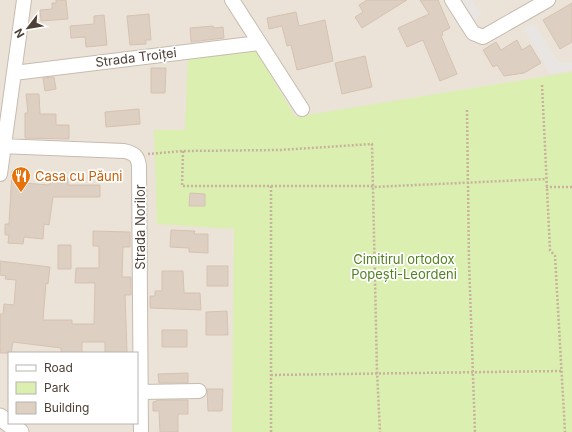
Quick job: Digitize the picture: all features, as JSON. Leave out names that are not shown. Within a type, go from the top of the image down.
[{"type":"street","points":[[0,174],[2,146],[24,0]]},
{"type":"street","points":[[232,0],[302,109]]},
{"type":"street","points":[[452,0],[473,33],[479,37],[486,36],[548,0]]},
{"type":"street","name":"Strada Troiței","points":[[14,73],[259,43]]},
{"type":"street","points":[[2,146],[124,151],[132,153],[136,156]]},
{"type":"street","name":"Strada Norilor","points":[[136,156],[139,166],[141,432]]},
{"type":"street","points":[[140,392],[199,391]]},
{"type":"street","points":[[9,424],[20,432]]},
{"type":"path","points":[[542,85],[550,250],[555,256],[565,432]]},
{"type":"path","points":[[467,110],[475,432]]},
{"type":"path","points":[[136,156],[155,152],[280,150],[372,144],[377,371],[379,374],[380,432]]},
{"type":"path","points":[[183,151],[182,186],[374,187],[546,179]]},
{"type":"path","points":[[271,186],[271,432]]},
{"type":"path","points":[[546,187],[572,187]]},
{"type":"path","points":[[271,374],[473,373],[561,370]]},
{"type":"shaded area","points":[[0,0],[572,0],[572,432],[0,432]]},
{"type":"shaded area","points":[[452,0],[472,0],[482,15],[467,24]]},
{"type":"shaded area","points":[[534,23],[556,59],[560,63],[572,62],[572,70],[550,74],[523,29]]},
{"type":"green space","name":"Cimitirul ortodox Popești-Leordeni","points":[[255,48],[295,117],[572,72],[572,432],[232,432],[234,229],[157,224],[154,130],[185,130],[188,58]]},
{"type":"building","points":[[56,0],[66,0],[68,19],[41,21],[40,10],[52,9],[52,3],[56,3]]},
{"type":"building","points":[[367,0],[407,0],[362,28],[355,17],[363,12],[359,5]]},
{"type":"building","points":[[420,0],[438,0],[450,28],[442,32],[443,35],[441,36],[457,74],[440,81],[423,40],[407,47],[398,28],[429,14]]},
{"type":"building","points":[[572,3],[572,42],[560,49],[543,20]]},
{"type":"building","points":[[296,12],[299,26],[325,20],[333,61],[297,70],[291,45],[287,46],[282,26],[269,29],[267,18]]},
{"type":"building","points":[[149,14],[151,40],[146,40],[146,44],[130,45],[127,16]]},
{"type":"building","points":[[104,15],[107,45],[86,47],[85,37],[71,38],[70,26],[94,24],[94,16]]},
{"type":"building","points":[[213,26],[214,28],[223,27],[224,38],[191,42],[190,28]]},
{"type":"building","points":[[517,40],[522,50],[530,45],[541,63],[524,73],[504,76],[497,65],[493,67],[483,50],[496,42],[501,50]]},
{"type":"building","points":[[365,56],[372,87],[342,94],[335,63]]},
{"type":"building","points":[[151,68],[166,68],[165,93],[151,93]]},
{"type":"building","points":[[54,77],[56,89],[45,91],[43,78]]},
{"type":"building","points":[[26,94],[39,94],[40,114],[56,114],[56,125],[69,125],[69,139],[25,138],[25,113],[28,113]]},
{"type":"building","points":[[139,109],[140,124],[106,127],[105,112]]},
{"type":"building","points":[[12,171],[24,171],[23,183],[50,185],[50,178],[68,178],[68,185],[100,185],[100,197],[53,197],[49,225],[44,224],[43,239],[24,237],[23,244],[8,243],[9,235],[5,235],[5,224],[9,224]]},
{"type":"building","points":[[190,193],[205,194],[205,206],[189,206]]},
{"type":"building","points":[[171,230],[195,231],[194,234],[208,234],[208,253],[189,252],[189,248],[170,247]]},
{"type":"building","points":[[93,231],[130,232],[130,247],[123,247],[122,277],[131,277],[131,295],[125,295],[127,352],[105,352],[105,342],[82,342],[82,352],[61,352],[61,348],[13,342],[11,352],[0,353],[0,314],[3,314],[4,304],[14,305],[16,280],[5,279],[6,276],[0,275],[0,261],[50,267],[48,284],[46,283],[43,320],[72,320],[72,324],[94,324],[95,283],[75,283],[76,268],[99,268],[99,246],[93,246]]},
{"type":"building","points":[[58,245],[71,245],[71,269],[58,269]]},
{"type":"building","points":[[207,266],[228,266],[228,286],[207,286]]},
{"type":"building","points":[[162,271],[183,271],[184,293],[200,293],[201,310],[150,308],[150,296],[155,296],[155,291],[162,291]]},
{"type":"building","points":[[227,311],[228,335],[206,335],[206,312]]},
{"type":"building","points":[[162,330],[187,330],[187,347],[162,347]]},
{"type":"building","points":[[188,373],[188,383],[159,383],[158,374]]},
{"type":"building","points":[[207,389],[223,389],[222,411],[208,411]]},
{"type":"building","points":[[159,400],[188,400],[188,414],[178,414],[178,432],[160,432],[159,411],[153,411],[153,402]]},
{"type":"place","name":"Casa cu Păuni","points":[[21,193]]}]
